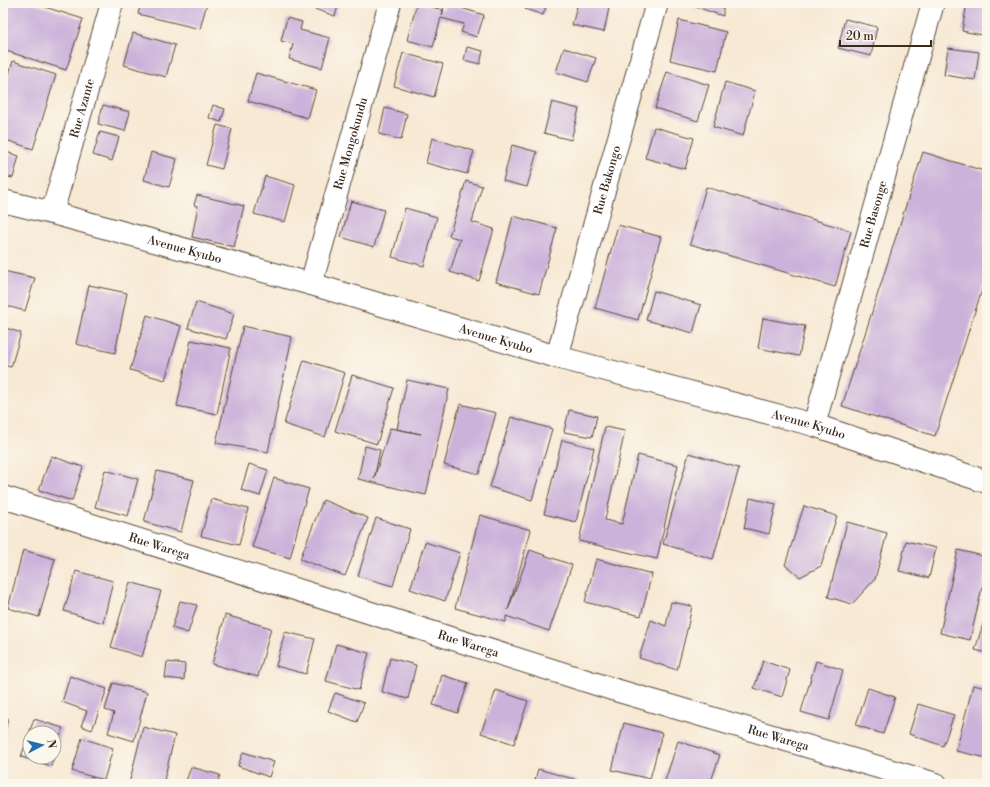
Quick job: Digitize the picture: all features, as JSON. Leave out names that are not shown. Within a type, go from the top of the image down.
[{"type":"street","name":"Rue Azante","points":[[52,214],[112,3]]},
{"type":"street","name":"Rue Mongokundu","points":[[311,284],[390,3]]},
{"type":"street","name":"Rue Bakongo","points":[[556,357],[657,3]]},
{"type":"street","name":"Rue Basonge","points":[[814,425],[933,3]]},
{"type":"street","name":"Avenue Kyubo","points":[[3,201],[311,284],[556,357],[814,425],[987,482]]},
{"type":"street","name":"Rue Warega","points":[[3,496],[612,690],[936,784]]},
{"type":"building","points":[[3,3],[32,3],[83,19],[66,70],[3,50]]},
{"type":"building","points":[[141,3],[207,3],[200,29],[138,14]]},
{"type":"building","points":[[303,3],[339,3],[335,16],[303,5]]},
{"type":"building","points":[[417,3],[443,10],[442,16],[445,3],[484,15],[477,37],[461,32],[464,24],[441,18],[433,47],[407,40]]},
{"type":"building","points":[[527,3],[547,4],[543,15],[525,9]]},
{"type":"building","points":[[578,3],[610,3],[604,32],[572,25]]},
{"type":"building","points":[[684,3],[723,3],[723,16]]},
{"type":"building","points":[[967,3],[987,3],[987,36],[962,31]]},
{"type":"building","points":[[287,18],[302,22],[300,30],[330,38],[322,68],[289,59],[293,44],[281,41]]},
{"type":"building","points":[[845,19],[877,27],[871,56],[838,48]]},
{"type":"building","points":[[679,20],[726,32],[717,71],[670,60]]},
{"type":"building","points":[[133,33],[175,45],[166,77],[124,65]]},
{"type":"building","points":[[467,47],[483,51],[480,64],[464,60]]},
{"type":"building","points":[[564,48],[596,58],[588,82],[556,72]]},
{"type":"building","points":[[948,48],[979,52],[975,80],[944,75]]},
{"type":"building","points":[[403,53],[443,64],[434,97],[394,86]]},
{"type":"building","points":[[13,61],[56,75],[33,149],[3,139],[3,94]]},
{"type":"building","points":[[667,72],[709,85],[698,121],[655,108]]},
{"type":"building","points":[[256,73],[316,90],[308,118],[248,101]]},
{"type":"building","points":[[725,82],[755,91],[743,136],[713,127]]},
{"type":"building","points":[[552,102],[579,109],[571,140],[544,133]]},
{"type":"building","points":[[103,105],[130,112],[125,131],[98,124]]},
{"type":"building","points":[[213,105],[225,109],[221,122],[209,118]]},
{"type":"building","points":[[385,108],[407,114],[401,140],[379,134]]},
{"type":"building","points":[[217,125],[232,129],[222,169],[206,165]]},
{"type":"building","points":[[654,127],[694,138],[685,169],[645,158]]},
{"type":"building","points":[[100,132],[119,137],[112,161],[93,155]]},
{"type":"building","points":[[432,138],[474,151],[467,174],[426,163]]},
{"type":"building","points":[[512,145],[537,152],[527,187],[503,181]]},
{"type":"building","points":[[3,151],[19,156],[13,178],[3,176]]},
{"type":"building","points":[[151,152],[177,159],[169,187],[144,180]]},
{"type":"building","points":[[923,152],[987,172],[987,274],[935,436],[842,406]]},
{"type":"building","points":[[265,176],[295,185],[285,222],[254,214]]},
{"type":"building","points":[[466,181],[482,186],[472,222],[494,229],[479,281],[450,272],[460,239],[449,236]]},
{"type":"building","points":[[706,187],[851,231],[835,287],[690,244]]},
{"type":"building","points":[[197,195],[244,206],[234,247],[192,237],[198,206],[194,205]]},
{"type":"building","points":[[351,201],[384,210],[374,247],[341,237]]},
{"type":"building","points":[[405,208],[437,217],[424,266],[392,257]]},
{"type":"building","points":[[513,216],[557,228],[539,294],[496,282]]},
{"type":"building","points":[[618,225],[661,237],[638,320],[595,308]]},
{"type":"building","points":[[3,271],[35,278],[25,311],[3,305]]},
{"type":"building","points":[[89,285],[127,293],[115,353],[76,344]]},
{"type":"building","points":[[654,291],[701,305],[693,333],[646,320]]},
{"type":"building","points":[[196,302],[234,314],[226,339],[188,328]]},
{"type":"building","points":[[147,315],[181,326],[165,380],[130,370]]},
{"type":"building","points":[[763,318],[805,326],[799,356],[758,348]]},
{"type":"building","points":[[243,326],[292,337],[268,452],[216,443]]},
{"type":"building","points":[[3,327],[21,333],[11,367],[3,365]]},
{"type":"building","points":[[191,340],[231,348],[217,414],[177,406]]},
{"type":"building","points":[[304,360],[345,373],[325,437],[284,424]]},
{"type":"building","points":[[352,375],[394,388],[377,444],[335,431]]},
{"type":"building","points":[[407,380],[449,389],[426,495],[358,479],[365,446],[380,450],[374,479],[390,428],[421,434],[397,429]]},
{"type":"building","points":[[460,404],[496,413],[479,474],[444,465]]},
{"type":"building","points":[[569,410],[597,416],[592,437],[564,432]]},
{"type":"building","points":[[511,417],[552,429],[532,500],[490,487]]},
{"type":"building","points":[[605,427],[625,431],[605,520],[622,524],[638,455],[678,465],[657,559],[579,541]]},
{"type":"building","points":[[562,440],[594,448],[576,522],[544,514]]},
{"type":"building","points":[[689,453],[739,468],[713,559],[663,544]]},
{"type":"building","points":[[51,456],[83,467],[72,501],[39,490]]},
{"type":"building","points":[[249,464],[268,470],[260,496],[241,490]]},
{"type":"building","points":[[105,470],[138,479],[128,516],[95,507]]},
{"type":"building","points":[[157,471],[194,480],[181,532],[144,522]]},
{"type":"building","points":[[274,478],[309,489],[290,558],[252,547]]},
{"type":"building","points":[[750,498],[776,504],[769,534],[744,528]]},
{"type":"building","points":[[211,499],[248,509],[239,545],[201,536]]},
{"type":"building","points":[[323,500],[368,518],[345,576],[300,559]]},
{"type":"building","points":[[804,506],[837,516],[821,566],[800,577],[785,565]]},
{"type":"building","points":[[480,515],[531,530],[508,610],[530,550],[572,565],[549,631],[506,616],[506,622],[455,608]]},
{"type":"building","points":[[376,518],[410,529],[393,586],[358,576]]},
{"type":"building","points":[[847,522],[887,533],[875,579],[852,604],[828,597]]},
{"type":"building","points":[[906,541],[936,548],[929,578],[899,571]]},
{"type":"building","points":[[425,542],[460,553],[445,601],[410,589]]},
{"type":"building","points":[[23,550],[55,559],[39,617],[8,608]]},
{"type":"building","points":[[958,550],[987,557],[987,566],[970,640],[940,633]]},
{"type":"building","points":[[596,559],[652,574],[641,616],[585,602]]},
{"type":"building","points":[[76,571],[113,581],[103,623],[64,611]]},
{"type":"building","points":[[130,582],[161,591],[142,657],[111,647]]},
{"type":"building","points":[[180,601],[197,605],[188,633],[172,628]]},
{"type":"building","points":[[671,602],[692,606],[677,670],[639,658],[651,620],[666,626]]},
{"type":"building","points":[[987,611],[987,653],[975,650]]},
{"type":"building","points":[[225,615],[271,628],[258,677],[212,664]]},
{"type":"building","points":[[285,632],[315,639],[306,674],[276,666]]},
{"type":"building","points":[[336,644],[369,653],[359,690],[326,681]]},
{"type":"building","points":[[390,658],[416,665],[408,699],[382,692]]},
{"type":"building","points":[[763,661],[790,670],[782,697],[754,688]]},
{"type":"building","points":[[816,661],[843,670],[829,720],[801,712]]},
{"type":"building","points":[[167,662],[185,664],[184,680],[165,678]]},
{"type":"building","points":[[442,675],[468,683],[458,713],[433,705]]},
{"type":"building","points":[[70,676],[107,689],[92,730],[81,726],[87,711],[62,702]]},
{"type":"building","points":[[113,683],[147,692],[134,741],[108,733],[114,713],[105,710]]},
{"type":"building","points":[[973,685],[987,688],[987,758],[956,751]]},
{"type":"building","points":[[868,688],[895,697],[883,734],[856,725]]},
{"type":"building","points":[[496,690],[528,701],[514,744],[481,733]]},
{"type":"building","points":[[335,693],[364,703],[357,722],[328,711]]},
{"type":"building","points":[[918,704],[954,715],[943,746],[909,734]]},
{"type":"building","points":[[3,717],[8,718],[4,736],[3,736]]},
{"type":"building","points":[[34,719],[53,725],[32,725]]},
{"type":"building","points":[[624,723],[662,733],[650,779],[612,770]]},
{"type":"building","points":[[143,727],[175,735],[163,784],[129,784]]},
{"type":"building","points":[[82,738],[113,748],[104,780],[72,771]]},
{"type":"building","points":[[678,741],[720,755],[710,784],[664,784]]},
{"type":"building","points":[[243,752],[274,762],[269,777],[238,766]]},
{"type":"building","points":[[191,767],[220,775],[217,784],[185,784]]},
{"type":"building","points":[[538,769],[577,780],[576,784],[534,784]]}]
